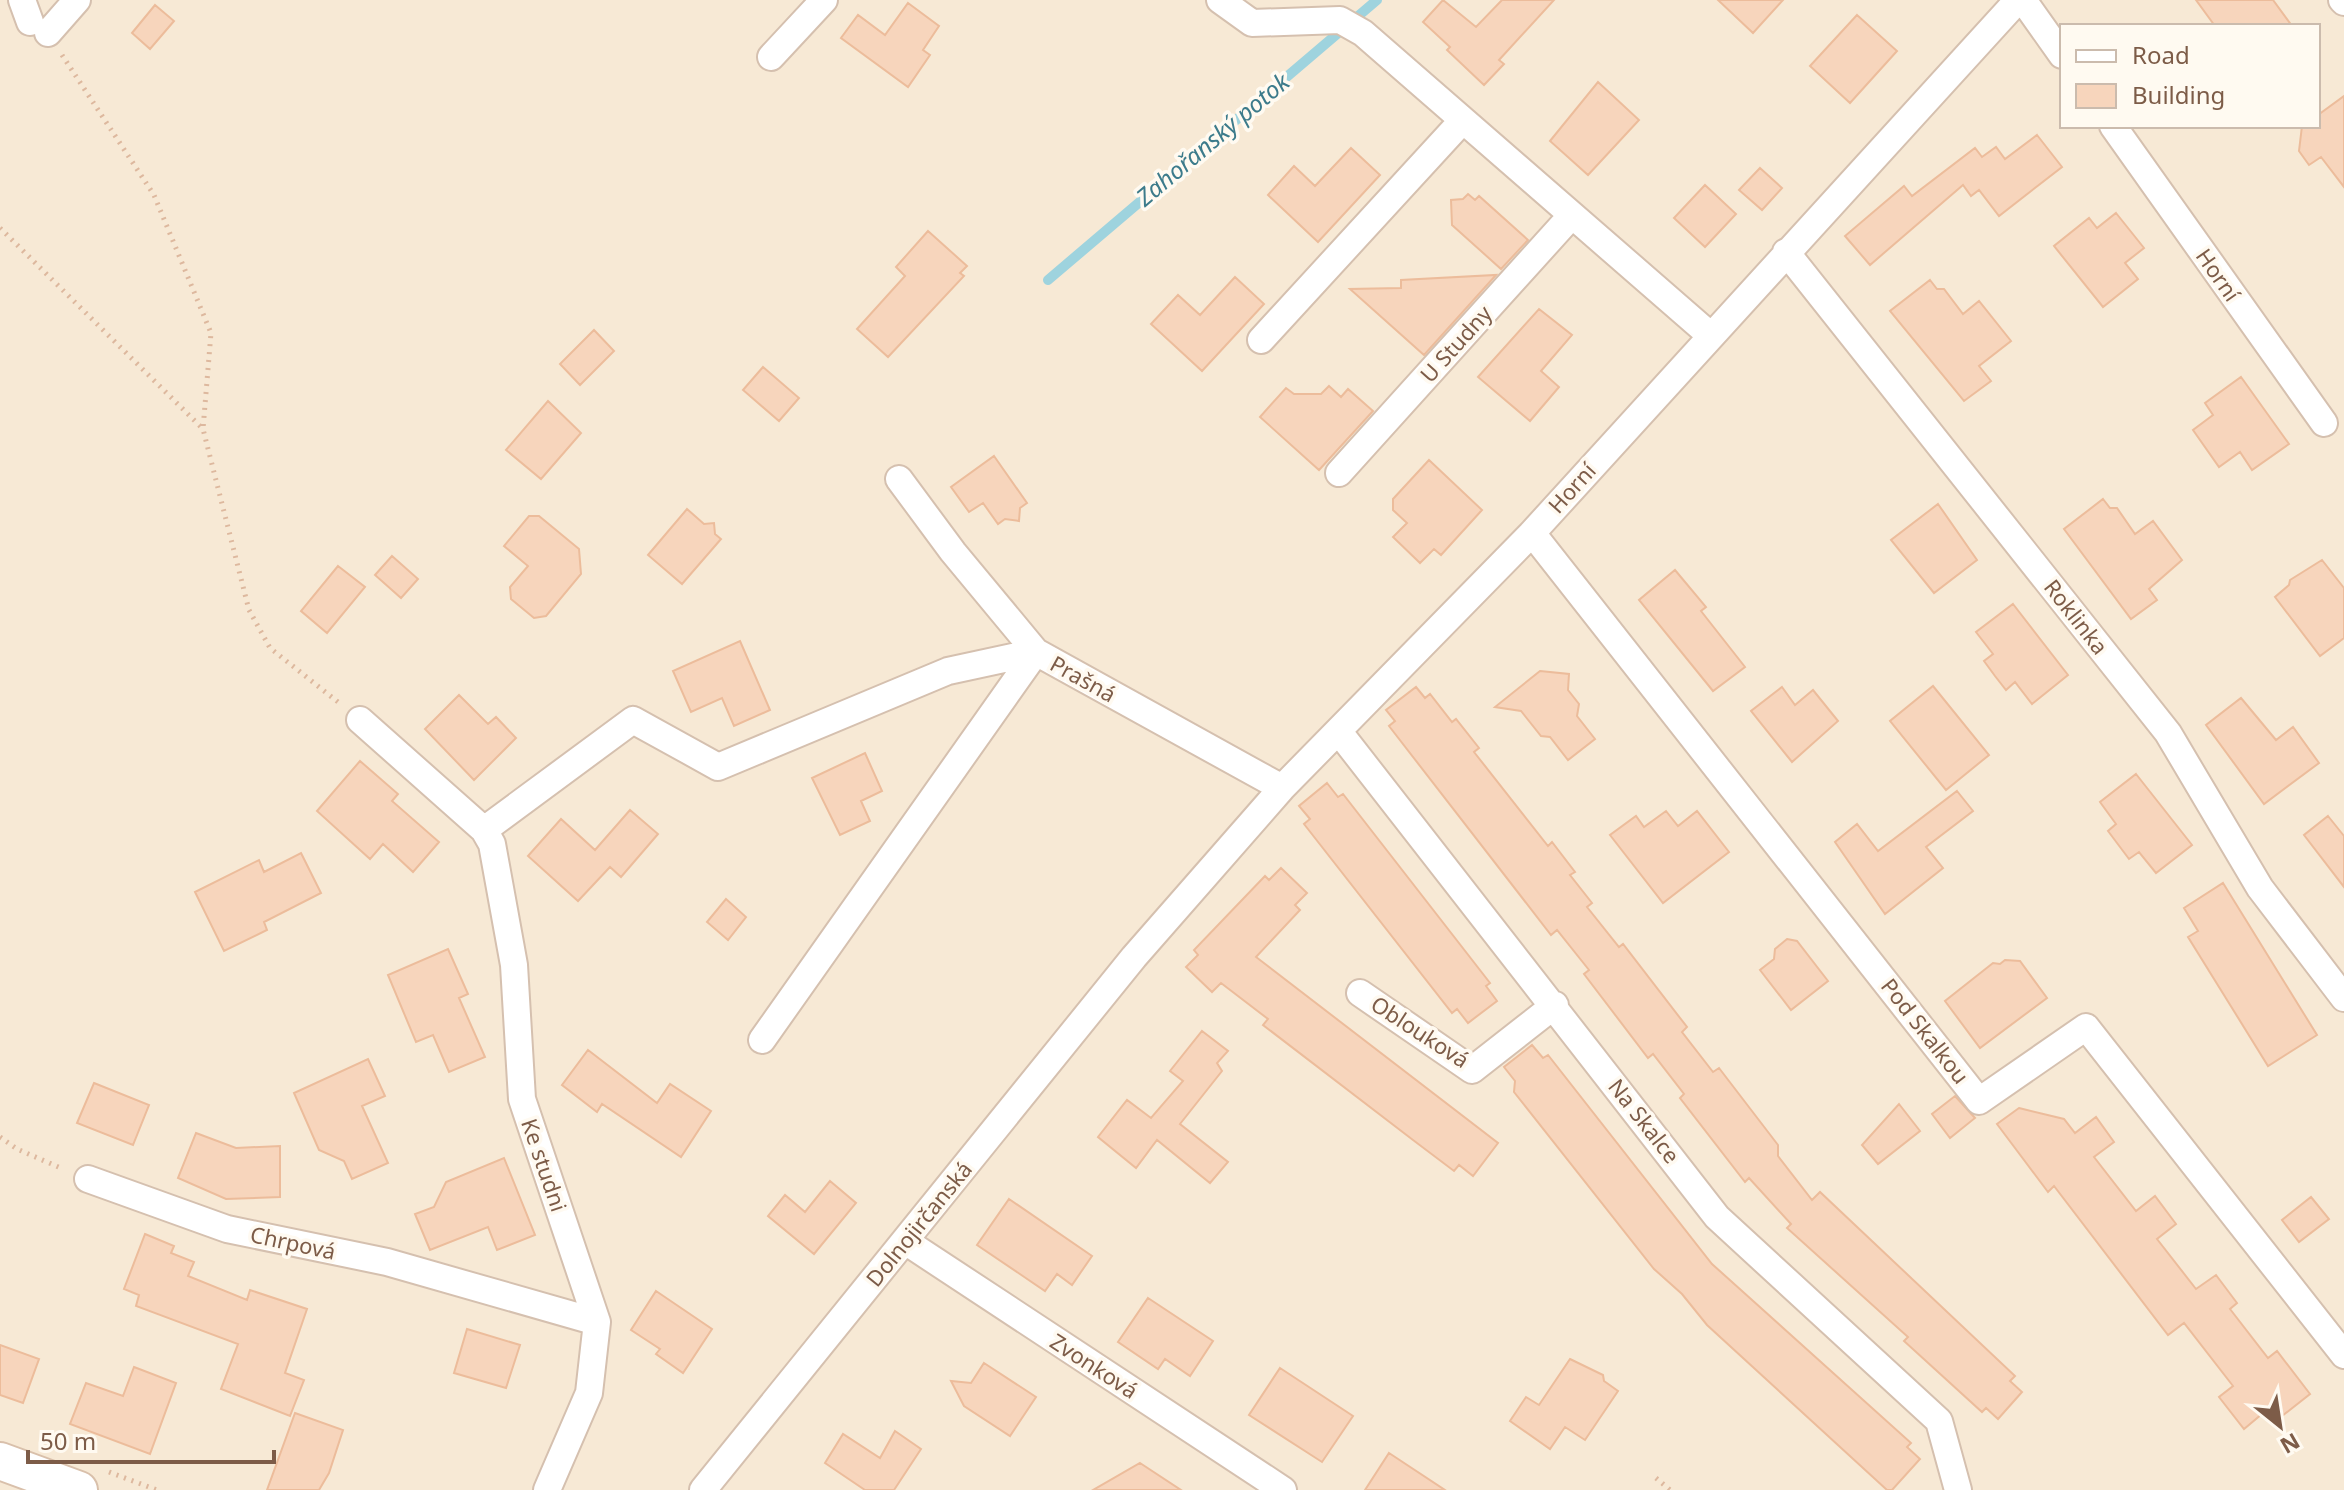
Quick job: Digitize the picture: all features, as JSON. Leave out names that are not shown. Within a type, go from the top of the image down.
[{"type":"main road","points":[[0,1461],[79,1490]]},
{"type":"street","points":[[33,18],[77,0]]},
{"type":"street","points":[[771,57],[824,0]]},
{"type":"street","points":[[1220,0],[1252,23],[1352,26],[1710,335]]},
{"type":"street","name":"Horní","points":[[1134,957],[1282,788],[1532,533],[2009,4],[2060,53]]},
{"type":"street","points":[[1261,340],[1463,120]]},
{"type":"street","name":"Horní","points":[[2114,128],[2324,423]]},
{"type":"street","name":"U Studny","points":[[1339,473],[1572,215]]},
{"type":"street","name":"Roklinka","points":[[1786,252],[2168,733],[2260,888],[2344,998]]},
{"type":"street","name":"Prašná","points":[[899,479],[953,552],[1036,652],[1282,788]]},
{"type":"street","name":"Pod Skalkou","points":[[1532,533],[1979,1101],[2086,1027],[2344,1355]]},
{"type":"street","points":[[484,830],[633,720],[718,767],[948,671],[1036,652]]},
{"type":"street","points":[[762,1040],[1036,652]]},
{"type":"street","name":"Ke studni","points":[[360,720],[484,830],[492,844],[508,921],[522,1099],[597,1322],[589,1393],[547,1490]]},
{"type":"street","name":"Na Skalce","points":[[1339,732],[1555,1005],[1717,1217],[1939,1421],[1958,1490]]},
{"type":"street","name":"Dolnojirčanská","points":[[703,1490],[1134,957]]},
{"type":"street","name":"Oblouková","points":[[1360,993],[1472,1070],[1555,1005]]},
{"type":"street","name":"Chrpová","points":[[88,1179],[227,1229],[387,1262],[597,1322]]},
{"type":"street","name":"Zvonková","points":[[905,1241],[1283,1490]]},
{"type":"path","points":[[33,18],[154,195],[211,333],[203,429],[249,610],[270,648],[360,720]]},
{"type":"path","points":[[0,228],[203,429]]},
{"type":"path","points":[[0,1137],[17,1149],[88,1179]]},
{"type":"path","points":[[1656,1478],[1670,1490]]},
{"type":"shaded area","points":[[0,0],[2344,0],[2344,1490],[0,1490]]},
{"type":"building","points":[[1443,0],[1476,27],[1502,0],[1554,0],[1499,60],[1504,64],[1484,85],[1423,22]]},
{"type":"building","points":[[1718,0],[1783,0],[1753,33]]},
{"type":"building","points":[[2196,0],[2273,0],[2291,24],[2214,24]]},
{"type":"building","points":[[908,3],[939,26],[923,50],[930,55],[908,87],[841,38],[858,15],[885,35]]},
{"type":"building","points":[[155,5],[174,21],[150,49],[132,33]]},
{"type":"building","points":[[1857,15],[1897,51],[1850,103],[1810,66]]},
{"type":"building","points":[[1598,82],[1639,120],[1588,175],[1550,141]]},
{"type":"building","points":[[2344,96],[2344,187],[2321,157],[2309,165],[2299,151],[2302,128],[2320,128],[2320,114]]},
{"type":"building","points":[[2037,135],[2062,167],[1999,216],[1979,190],[1971,196],[1963,185],[1870,265],[1845,236],[1904,186],[1912,196],[1975,148],[1982,157],[1996,147],[2005,159]]},
{"type":"building","points":[[1351,148],[1380,175],[1318,242],[1268,195],[1294,166],[1315,186]]},
{"type":"building","points":[[1760,168],[1782,188],[1762,210],[1739,190]]},
{"type":"building","points":[[1705,185],[1736,214],[1705,247],[1674,218]]},
{"type":"building","points":[[1468,194],[1475,200],[1479,196],[1528,240],[1501,269],[1452,225],[1451,200],[1463,199]]},
{"type":"building","points":[[2116,213],[2144,248],[2125,263],[2138,279],[2103,307],[2054,246],[2089,218],[2097,228]]},
{"type":"building","points":[[928,231],[967,266],[960,273],[964,276],[888,357],[857,329],[905,276],[896,267]]},
{"type":"building","points":[[1496,275],[1424,355],[1350,289],[1401,288],[1401,280]]},
{"type":"building","points":[[1235,277],[1264,304],[1202,371],[1151,324],[1178,295],[1200,315]]},
{"type":"building","points":[[1930,280],[1937,289],[1944,289],[1963,314],[1979,301],[2011,341],[1979,366],[1991,381],[1964,401],[1890,311]]},
{"type":"building","points":[[1539,309],[1572,335],[1541,371],[1559,387],[1530,421],[1478,377]]},
{"type":"building","points":[[594,330],[614,351],[580,385],[560,364]]},
{"type":"building","points":[[763,367],[799,398],[779,421],[743,390]]},
{"type":"building","points":[[2241,377],[2289,444],[2252,470],[2240,452],[2219,467],[2193,430],[2213,415],[2205,403]]},
{"type":"building","points":[[1329,386],[1341,397],[1348,389],[1373,411],[1319,470],[1260,417],[1286,388],[1294,394],[1321,394]]},
{"type":"building","points":[[548,401],[581,433],[541,479],[506,450]]},
{"type":"building","points":[[994,456],[1027,503],[1020,508],[1019,521],[1005,519],[998,524],[983,503],[969,512],[951,487]]},
{"type":"building","points":[[1429,460],[1482,510],[1441,555],[1434,549],[1420,563],[1393,537],[1407,523],[1393,510],[1393,499]]},
{"type":"building","points":[[2103,499],[2110,508],[2117,508],[2135,534],[2153,521],[2182,560],[2149,589],[2157,600],[2131,619],[2064,529]]},
{"type":"building","points":[[1938,504],[1977,560],[1934,593],[1891,540]]},
{"type":"building","points":[[687,509],[704,524],[714,523],[715,534],[721,539],[682,584],[648,555]]},
{"type":"building","points":[[529,516],[539,516],[579,549],[581,574],[546,616],[534,618],[511,599],[510,587],[528,566],[504,546]]},
{"type":"building","points":[[392,556],[418,579],[401,598],[375,575]]},
{"type":"building","points":[[2322,560],[2344,588],[2344,638],[2320,656],[2275,597],[2289,585],[2290,580]]},
{"type":"building","points":[[338,566],[365,587],[327,633],[301,611]]},
{"type":"building","points":[[1675,570],[1706,607],[1701,611],[1745,667],[1713,691],[1639,600]]},
{"type":"building","points":[[2013,604],[2068,675],[2032,704],[2015,682],[2006,690],[1995,676],[1984,661],[1993,654],[1976,632]]},
{"type":"building","points":[[740,641],[770,710],[734,726],[722,698],[691,712],[673,671]]},
{"type":"building","points":[[1540,671],[1569,674],[1568,690],[1579,704],[1577,716],[1595,739],[1568,760],[1550,737],[1541,736],[1521,711],[1495,707]]},
{"type":"building","points":[[1933,686],[1989,755],[1946,790],[1890,721]]},
{"type":"building","points":[[1416,687],[1425,698],[1430,694],[1452,722],[1456,719],[1479,748],[1474,752],[1548,846],[1552,842],[1575,872],[1570,875],[1592,903],[1587,907],[1619,947],[1623,944],[1687,1027],[1682,1032],[1713,1072],[1719,1068],[1778,1145],[1778,1156],[1812,1200],[1820,1192],[2015,1376],[2010,1381],[2022,1392],[1998,1419],[1986,1408],[1982,1412],[1904,1341],[1908,1337],[1787,1228],[1791,1224],[1749,1178],[1745,1182],[1680,1098],[1684,1094],[1653,1054],[1648,1058],[1584,974],[1589,970],[1557,930],[1551,935],[1389,726],[1395,721],[1386,710]]},
{"type":"building","points":[[1782,687],[1795,705],[1813,690],[1838,721],[1792,762],[1751,711]]},
{"type":"building","points":[[459,695],[488,724],[496,717],[516,738],[474,780],[425,729]]},
{"type":"building","points":[[2241,698],[2276,740],[2293,727],[2319,763],[2264,804],[2206,725]]},
{"type":"building","points":[[865,753],[882,791],[861,801],[870,821],[840,835],[812,778]]},
{"type":"building","points":[[360,761],[398,794],[392,801],[439,842],[413,872],[383,844],[370,859],[317,811]]},
{"type":"building","points":[[2136,774],[2192,845],[2156,873],[2139,852],[2129,859],[2108,831],[2116,824],[2100,802]]},
{"type":"building","points":[[1327,783],[1338,797],[1343,794],[1490,983],[1486,986],[1497,1001],[1468,1023],[1457,1009],[1452,1013],[1304,824],[1310,819],[1299,806]]},
{"type":"building","points":[[1957,791],[1973,811],[1926,847],[1943,868],[1885,914],[1835,842],[1857,824],[1878,851]]},
{"type":"building","points":[[630,810],[658,834],[621,877],[610,867],[578,901],[528,856],[561,819],[595,850]]},
{"type":"building","points":[[1666,811],[1678,826],[1697,811],[1729,852],[1663,903],[1610,835],[1636,816],[1644,827]]},
{"type":"building","points":[[2328,816],[2344,836],[2344,887],[2304,835]]},
{"type":"building","points":[[301,853],[321,893],[264,922],[267,930],[224,951],[195,892],[259,860],[264,872]]},
{"type":"building","points":[[1281,868],[1307,893],[1295,905],[1300,910],[1256,957],[1498,1143],[1473,1176],[1459,1165],[1454,1171],[1413,1140],[1263,1025],[1268,1019],[1221,983],[1212,992],[1186,967],[1198,955],[1194,950],[1265,876],[1269,880]]},
{"type":"building","points":[[2223,883],[2317,1035],[2268,1066],[2188,937],[2198,931],[2184,908]]},
{"type":"building","points":[[726,899],[746,917],[728,940],[707,922]]},
{"type":"building","points":[[1787,939],[1797,941],[1828,981],[1791,1010],[1760,970],[1774,959],[1775,949]]},
{"type":"building","points":[[448,949],[468,994],[459,998],[485,1057],[449,1072],[433,1035],[416,1042],[388,975]]},
{"type":"building","points":[[2005,960],[2020,961],[2047,998],[1980,1048],[1945,1001],[1993,963],[2000,964]]},
{"type":"building","points":[[1202,1031],[1228,1051],[1217,1063],[1222,1071],[1180,1124],[1228,1162],[1210,1183],[1157,1140],[1136,1168],[1098,1137],[1127,1100],[1151,1118],[1183,1081],[1170,1071]]},
{"type":"building","points":[[1532,1045],[1543,1058],[1548,1055],[1712,1264],[1911,1443],[1907,1447],[1920,1459],[1892,1490],[1887,1490],[1707,1325],[1682,1294],[1654,1269],[1514,1092],[1515,1081],[1504,1067]]},
{"type":"building","points":[[588,1050],[657,1103],[670,1084],[711,1111],[681,1157],[602,1104],[597,1112],[562,1085]]},
{"type":"building","points":[[368,1059],[385,1096],[362,1106],[388,1163],[352,1179],[344,1161],[319,1150],[294,1093]]},
{"type":"building","points":[[94,1083],[149,1105],[133,1145],[77,1123]]},
{"type":"building","points":[[1955,1096],[1975,1118],[1950,1138],[1932,1114]]},
{"type":"building","points":[[1899,1104],[1920,1131],[1878,1164],[1862,1145]]},
{"type":"building","points":[[2019,1108],[2064,1119],[2075,1133],[2096,1117],[2114,1142],[2094,1157],[2136,1211],[2155,1196],[2176,1224],[2157,1239],[2196,1289],[2216,1275],[2237,1303],[2230,1309],[2268,1358],[2277,1351],[2310,1394],[2277,1420],[2268,1409],[2244,1429],[2219,1397],[2233,1386],[2184,1323],[2168,1335],[2054,1186],[2048,1192],[1997,1124]]},
{"type":"building","points":[[196,1133],[236,1148],[280,1146],[280,1197],[226,1199],[178,1178]]},
{"type":"building","points":[[504,1158],[535,1235],[497,1250],[488,1227],[430,1250],[415,1214],[434,1207],[446,1182]]},
{"type":"building","points":[[830,1181],[856,1203],[814,1254],[768,1216],[785,1195],[805,1212]]},
{"type":"building","points":[[2311,1197],[2329,1219],[2299,1242],[2282,1220]]},
{"type":"building","points":[[1009,1199],[1092,1256],[1072,1285],[1057,1274],[1045,1291],[977,1245]]},
{"type":"building","points":[[145,1234],[174,1246],[171,1253],[194,1262],[188,1276],[247,1300],[250,1290],[307,1309],[285,1373],[304,1380],[290,1416],[221,1389],[238,1344],[136,1306],[139,1295],[124,1289]]},
{"type":"building","points":[[656,1291],[712,1329],[683,1373],[656,1354],[660,1349],[631,1330]]},
{"type":"building","points":[[1148,1298],[1213,1341],[1190,1376],[1165,1359],[1158,1369],[1118,1342]]},
{"type":"building","points":[[467,1329],[520,1345],[506,1388],[454,1373]]},
{"type":"building","points":[[0,1345],[39,1359],[23,1403],[0,1395]]},
{"type":"building","points":[[1570,1359],[1603,1375],[1604,1381],[1618,1391],[1585,1440],[1565,1427],[1550,1449],[1510,1421],[1526,1397],[1539,1405]]},
{"type":"building","points":[[984,1363],[1036,1397],[1010,1436],[964,1406],[951,1381],[971,1383]]},
{"type":"building","points":[[134,1367],[176,1383],[150,1454],[70,1424],[86,1383],[123,1396]]},
{"type":"building","points":[[1280,1368],[1353,1416],[1322,1462],[1249,1415]]},
{"type":"building","points":[[295,1413],[343,1430],[329,1473],[319,1490],[267,1490]]},
{"type":"building","points":[[895,1431],[921,1449],[894,1490],[865,1490],[825,1463],[843,1434],[880,1458]]},
{"type":"building","points":[[1389,1453],[1445,1490],[1365,1490]]},
{"type":"building","points":[[1140,1463],[1181,1490],[1093,1490]]},
{"type":"waterway","name":"Zahořanský potok","points":[[1048,280],[1377,0]]}]
